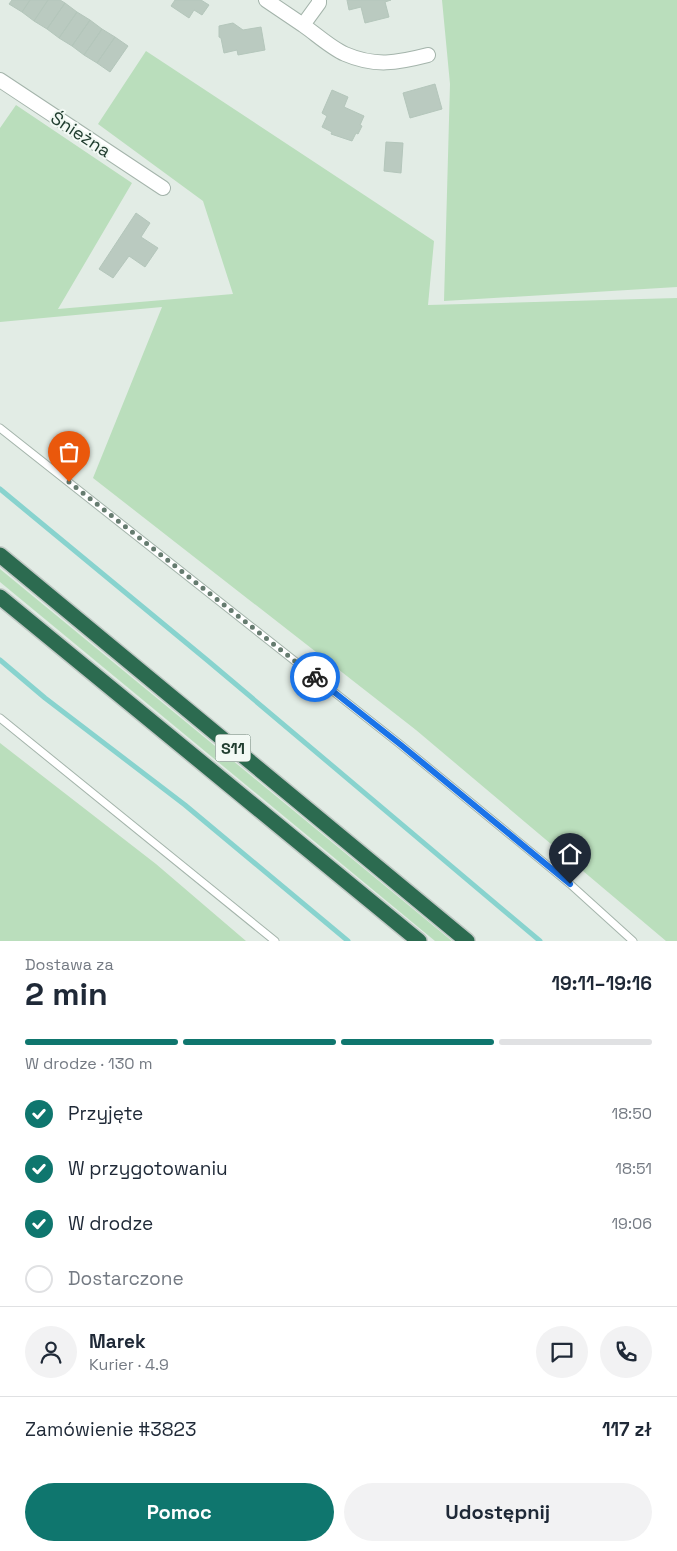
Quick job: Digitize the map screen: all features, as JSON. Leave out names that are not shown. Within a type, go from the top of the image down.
[{"type":"highway","name":"S11","points":[[0,555],[467,941]]},
{"type":"highway","name":"S11","points":[[0,597],[419,941]]},
{"type":"street","points":[[266,0],[343,53],[373,63],[399,62],[428,55]]},
{"type":"street","points":[[303,25],[319,3],[319,0]]},
{"type":"street","name":"Śnieżna","points":[[0,80],[163,188]]},
{"type":"lane","points":[[0,428],[401,745],[570,884],[634,941]]},
{"type":"lane","points":[[0,718],[275,941]]},
{"type":"green space","points":[[442,0],[677,0],[677,287],[444,301],[450,84]]},
{"type":"green space","points":[[146,51],[434,241],[428,305],[677,298],[677,941],[666,941],[416,730],[93,478],[162,307],[0,322],[0,128],[16,105],[132,183],[58,309],[233,294],[203,201],[98,124]]},
{"type":"green space","points":[[0,569],[452,941],[435,941],[0,582]]},
{"type":"green space","points":[[0,743],[156,864],[246,941],[0,941]]},
{"type":"building","points":[[12,0],[30,0],[22,12],[9,4]]},
{"type":"building","points":[[30,0],[48,0],[34,21],[22,12]]},
{"type":"building","points":[[48,0],[60,0],[65,3],[47,29],[34,21]]},
{"type":"building","points":[[175,0],[201,0],[209,5],[202,15],[194,10],[189,18],[171,6]]},
{"type":"building","points":[[347,0],[391,0],[385,2],[389,17],[365,23],[361,7],[349,10]]},
{"type":"building","points":[[65,3],[77,12],[59,38],[47,29]]},
{"type":"building","points":[[77,12],[90,20],[72,46],[59,38]]},
{"type":"building","points":[[90,20],[102,29],[84,55],[72,46]]},
{"type":"building","points":[[233,23],[243,30],[261,27],[265,50],[238,55],[237,50],[224,53],[221,38],[219,37],[219,26]]},
{"type":"building","points":[[102,29],[115,37],[97,63],[84,55]]},
{"type":"building","points":[[115,37],[128,46],[110,72],[97,63]]},
{"type":"building","points":[[435,84],[442,109],[410,118],[403,93]]},
{"type":"building","points":[[332,90],[348,97],[344,107],[364,116],[360,125],[362,126],[352,141],[331,134],[332,132],[322,127],[327,116],[322,113]]},
{"type":"building","points":[[386,142],[403,143],[401,173],[384,171]]},
{"type":"building","points":[[136,213],[150,223],[141,237],[158,248],[145,267],[129,256],[113,278],[99,269]]},
{"type":"waterway","points":[[0,489],[207,660],[540,941]]},
{"type":"waterway","points":[[0,660],[45,698],[185,805],[348,941]]},
{"type":"way so far","points":[[69,482],[315,677]]},
{"type":"route","points":[[315,677],[570,884]]}]
